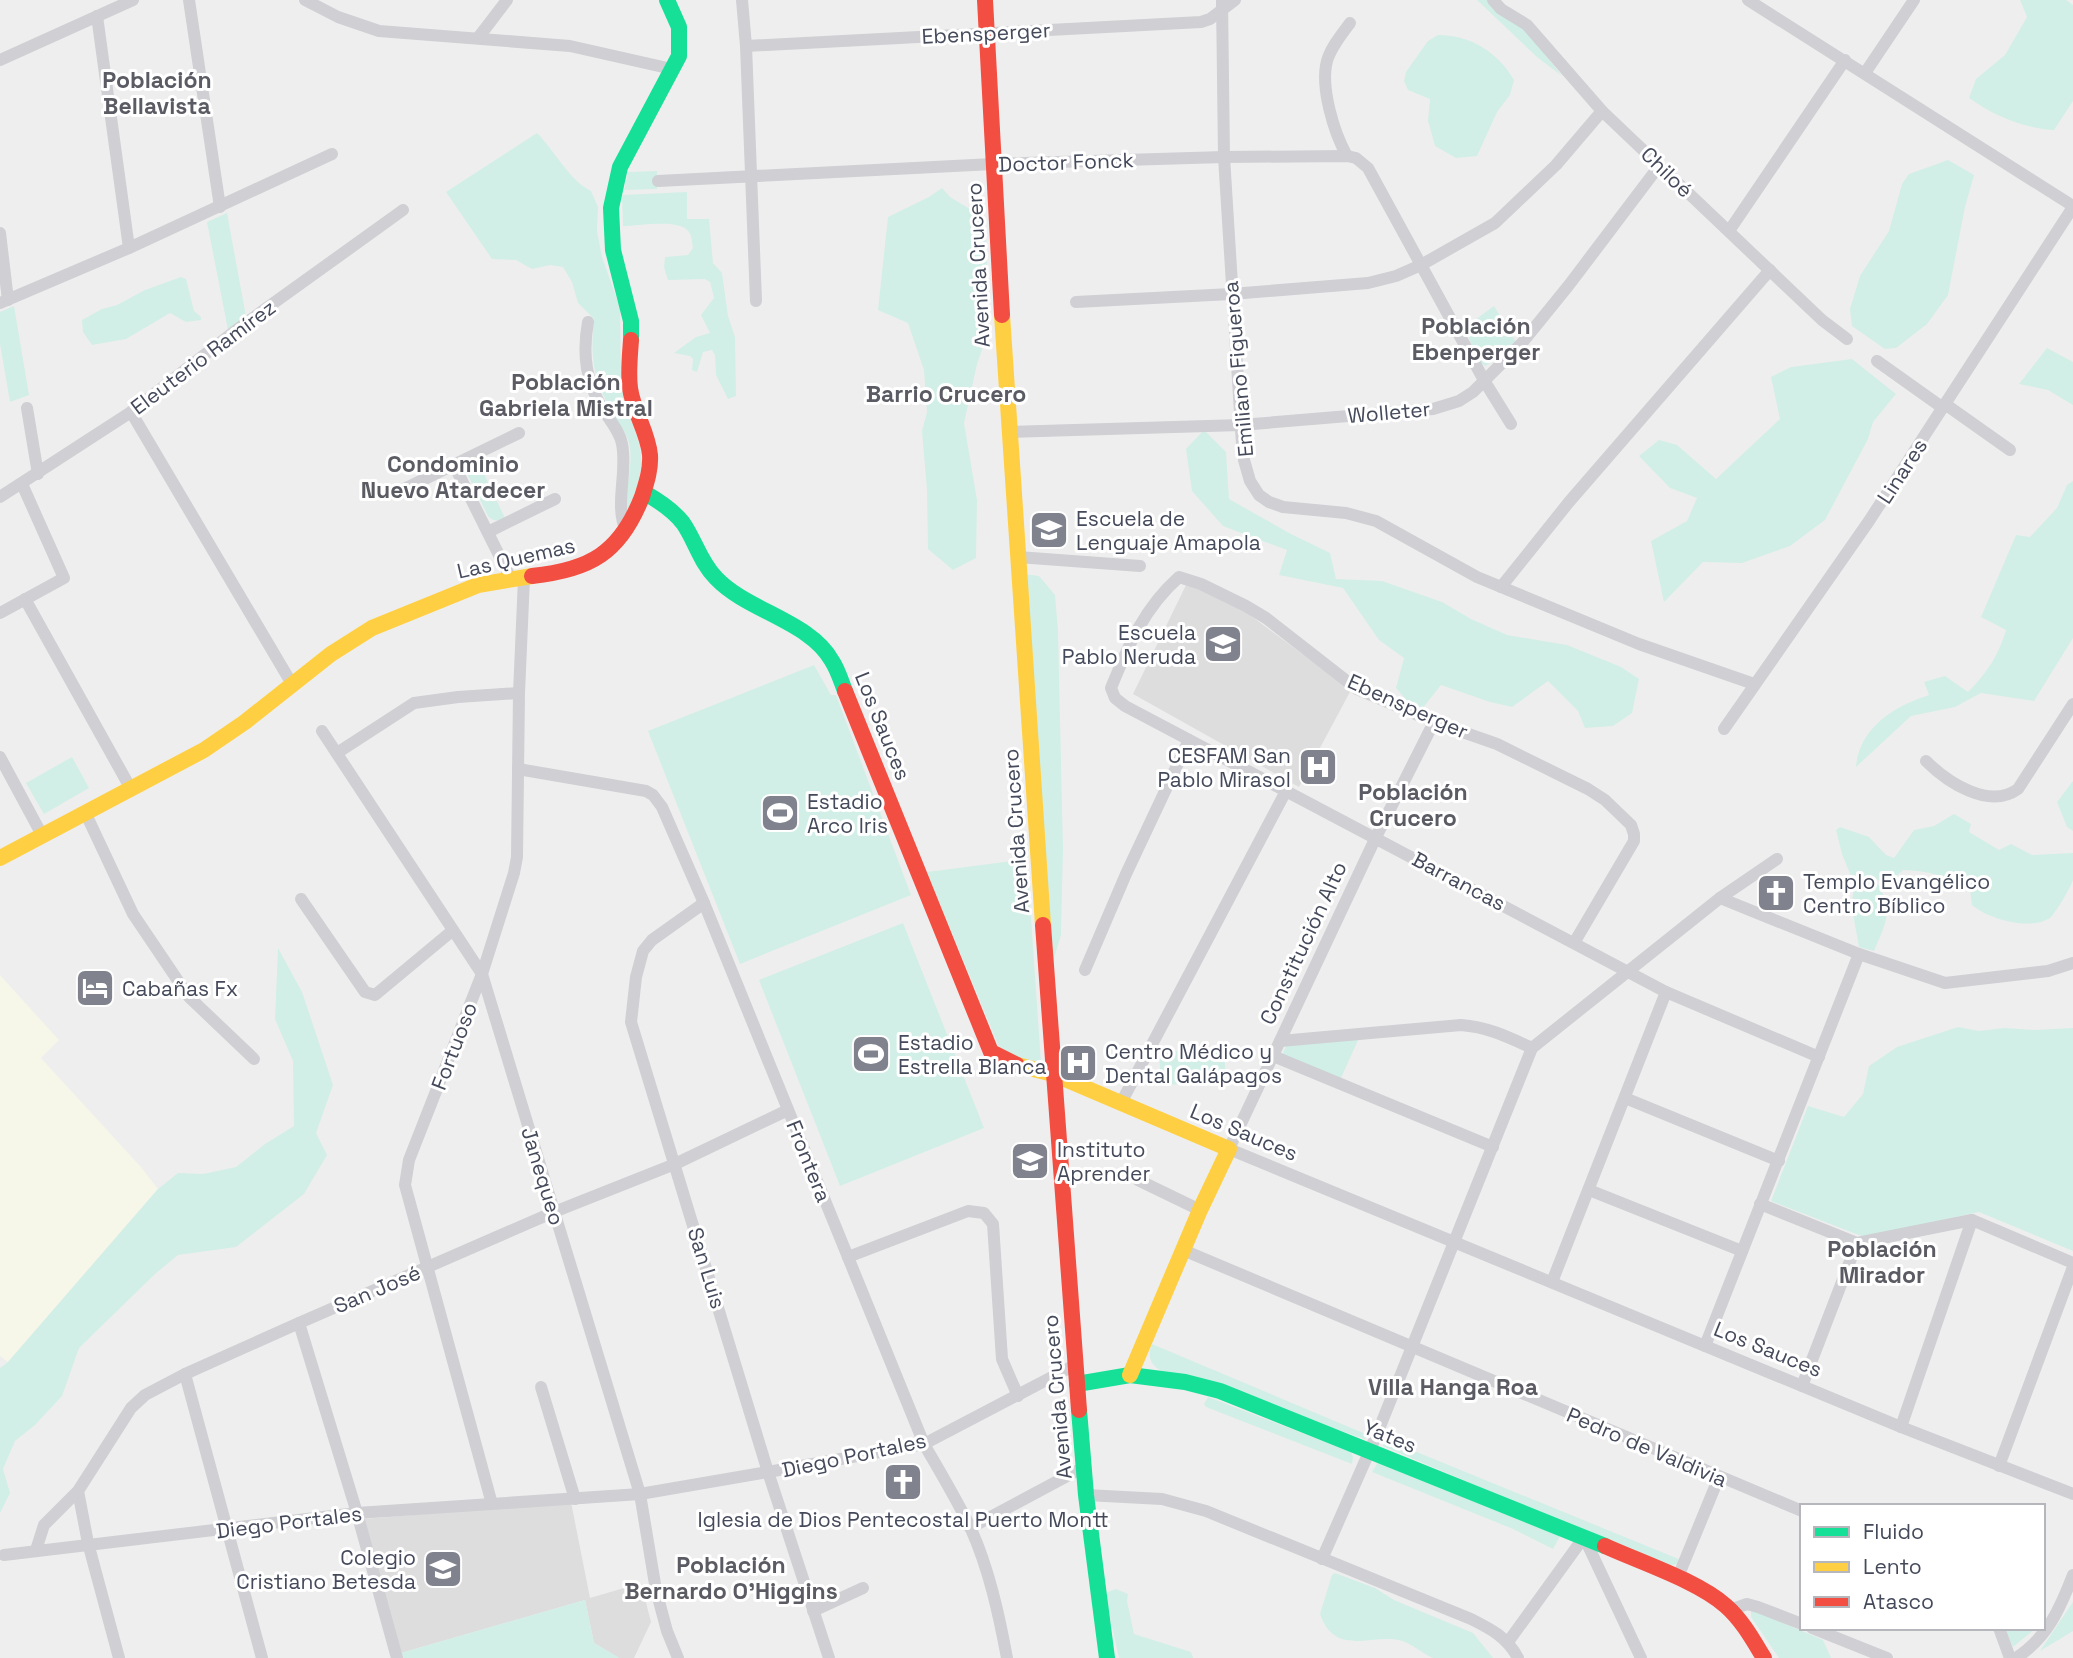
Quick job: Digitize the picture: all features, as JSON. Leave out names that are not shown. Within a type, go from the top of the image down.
[{"type":"main road","name":"Las Quemas","points":[[0,858],[204,750],[245,722],[343,645],[372,628],[478,586],[576,569],[609,550],[626,531],[645,493],[650,455],[630,389],[631,321],[613,250],[611,208],[620,167],[679,56],[682,32],[678,18],[667,0]]},
{"type":"main road","name":"Avenida Crucero","points":[[985,0],[1009,432],[1053,1073],[1086,1495],[1107,1658]]},
{"type":"main road","name":"Los Sauces","points":[[645,493],[677,516],[699,557],[723,585],[811,637],[832,660],[987,1047],[1002,1061],[1053,1073],[1229,1149]]},
{"type":"main road","name":"Constitución Alto","points":[[1130,1375],[1229,1149]]},
{"type":"main road","name":"Yates","points":[[1077,1384],[1130,1375],[1185,1381],[1220,1391],[1370,1450],[1584,1537],[1711,1594],[1730,1610],[1764,1658]]},
{"type":"street","points":[[0,60],[133,0]]},
{"type":"street","points":[[189,0],[220,207]]},
{"type":"street","points":[[305,0],[338,17],[379,31],[570,46],[672,69]]},
{"type":"street","points":[[478,38],[507,0]]},
{"type":"street","points":[[742,0],[756,301]]},
{"type":"street","name":"Ebensperger","points":[[746,46],[1201,22],[1222,5],[1235,0]]},
{"type":"street","name":"Chiloé","points":[[1493,0],[1501,9],[1527,25],[1602,111],[1822,320],[1847,339]]},
{"type":"street","points":[[1748,0],[2073,207]]},
{"type":"street","points":[[1865,73],[1914,0]]},
{"type":"street","name":"Emiliano Figueroa","points":[[1222,5],[1224,157],[1231,295],[1246,471],[1255,489],[1269,502],[1283,507],[1346,513],[1376,521],[1447,562],[1501,587],[1639,644],[1754,684]]},
{"type":"street","points":[[97,16],[129,248]]},
{"type":"street","points":[[1350,23],[1328,59],[1325,76],[1341,146],[1347,156],[1356,158],[1368,167],[1485,382],[1511,424]]},
{"type":"street","points":[[1729,231],[1844,60]]},
{"type":"street","points":[[1076,302],[1231,295],[1367,283],[1396,276],[1422,265],[1495,223],[1556,165],[1602,111]]},
{"type":"street","points":[[0,233],[4,302],[220,207],[332,154]]},
{"type":"street","name":"Doctor Fonck","points":[[658,181],[993,164],[1347,156]]},
{"type":"street","name":"Wolleter","points":[[1009,432],[1241,425],[1433,409],[1459,401],[1485,382],[1522,343],[1659,166]]},
{"type":"street","name":"Linares","points":[[1724,729],[1869,521],[2073,207]]},
{"type":"street","name":"Eleuterio Ramírez","points":[[0,497],[131,412],[239,328],[402,211]]},
{"type":"street","points":[[1501,587],[1569,502],[1770,270]]},
{"type":"street","points":[[587,322],[586,372],[601,407],[621,438],[623,448],[621,510],[626,531]]},
{"type":"street","points":[[1877,361],[2010,450]]},
{"type":"street","points":[[27,408],[38,474]]},
{"type":"street","points":[[131,412],[292,684]]},
{"type":"street","points":[[394,494],[519,433]]},
{"type":"street","points":[[453,463],[488,531],[518,578]]},
{"type":"street","points":[[0,613],[64,578],[22,484]]},
{"type":"street","points":[[488,531],[555,499]]},
{"type":"street","points":[[1018,556],[1140,566]]},
{"type":"street","name":"Fortuoso","points":[[492,1504],[405,1185],[409,1160],[482,974],[517,857],[518,578]]},
{"type":"street","name":"Ebensperger","points":[[1179,578],[1214,589],[1256,612],[1357,688],[1434,722],[1497,744],[1605,800],[1631,825],[1634,834],[1631,849],[1574,943]]},
{"type":"street","name":"Barrancas","points":[[1179,578],[1159,597],[1143,618],[1111,688],[1115,698],[1125,706],[1667,992],[1819,1057]]},
{"type":"street","points":[[25,600],[131,789]]},
{"type":"street","points":[[337,753],[414,703],[458,696],[519,693]]},
{"type":"street","points":[[1926,761],[1942,776],[1968,790],[1992,795],[2010,795],[2018,789],[2073,705]]},
{"type":"street","name":"Constitución Alto","points":[[1229,1149],[1376,837],[1434,722]]},
{"type":"street","name":"Janequeo","points":[[322,731],[482,974],[640,1494],[656,1590],[667,1631],[678,1658]]},
{"type":"street","points":[[1085,970],[1189,740]]},
{"type":"street","points":[[0,757],[42,835]]},
{"type":"street","name":"Frontera","points":[[518,769],[639,790],[653,795],[662,807],[704,903],[925,1444],[970,1528],[987,1576],[1007,1658]]},
{"type":"street","points":[[1121,1103],[1286,791]]},
{"type":"street","points":[[85,813],[133,914],[189,997],[254,1059]]},
{"type":"street","points":[[1322,1559],[1412,1349],[1532,1048],[1720,898],[1777,859]]},
{"type":"street","points":[[1720,898],[1859,954],[1952,984],[2048,971],[2073,963]]},
{"type":"street","points":[[301,899],[365,992],[375,995],[452,932]]},
{"type":"street","name":"San Luis","points":[[704,903],[646,946],[639,960],[631,1014],[633,1029],[768,1472],[829,1658]]},
{"type":"street","points":[[1705,1346],[1859,954]]},
{"type":"street","points":[[1552,1282],[1667,992]]},
{"type":"street","points":[[1280,1041],[1461,1025],[1480,1026],[1500,1032],[1532,1048]]},
{"type":"street","points":[[1273,1056],[1493,1147]]},
{"type":"street","points":[[1625,1098],[1779,1161]]},
{"type":"street","name":"San José","points":[[36,1550],[44,1525],[78,1491],[131,1408],[145,1395],[299,1323],[554,1212],[675,1164],[788,1110]]},
{"type":"street","name":"Los Sauces","points":[[1229,1149],[1901,1427],[2073,1494]]},
{"type":"street","points":[[1138,1180],[1200,1210]]},
{"type":"street","points":[[1589,1190],[1742,1251]]},
{"type":"street","points":[[1760,1204],[1857,1243],[1972,1220],[2073,1265],[1999,1466]]},
{"type":"street","points":[[848,1256],[968,1211],[979,1211],[988,1216],[993,1224],[1002,1359],[1018,1396]]},
{"type":"street","points":[[1901,1427],[1972,1220]]},
{"type":"street","points":[[1802,1385],[1857,1243]]},
{"type":"street","name":"Pedro de Valdivia","points":[[1183,1251],[1800,1510]]},
{"type":"street","points":[[299,1323],[357,1513],[397,1658]]},
{"type":"street","name":"Diego Portales","points":[[4,1555],[357,1513],[640,1494],[768,1472],[925,1444],[1075,1365]]},
{"type":"street","points":[[185,1374],[262,1658]]},
{"type":"street","points":[[541,1387],[575,1499]]},
{"type":"street","points":[[970,1528],[1084,1467]]},
{"type":"street","points":[[1678,1577],[1719,1478]]},
{"type":"street","points":[[78,1491],[88,1543],[120,1658]]},
{"type":"street","points":[[1086,1495],[1147,1497],[1180,1502],[1471,1619],[1493,1630],[1508,1642],[1518,1658]]},
{"type":"street","points":[[1508,1642],[1584,1537],[1641,1658]]},
{"type":"street","points":[[2016,1658],[2029,1650],[2043,1635],[2070,1591],[2073,1575]]},
{"type":"street","points":[[813,1611],[863,1588]]},
{"type":"street","points":[[1730,1610],[1746,1604],[1758,1606],[1800,1623]]},
{"type":"street","points":[[1817,1630],[1887,1658]]},
{"type":"street","points":[[1999,1630],[2010,1658]]},
{"type":"shaded area","name":"Escuela Pablo Neruda","points":[[1187,583],[1227,598],[1351,690],[1299,787],[1133,694]]},
{"type":"shaded area","points":[[0,975],[59,1040],[41,1058],[158,1189],[8,1362],[0,1356]]},
{"type":"shaded area","points":[[571,1502],[590,1598],[641,1583],[651,1622],[634,1658],[619,1658],[594,1643],[585,1600],[401,1653],[364,1519]]},
{"type":"green space","points":[[1477,0],[1489,0],[1524,28],[1562,76],[1537,57]]},
{"type":"green space","points":[[2020,0],[2066,0],[2073,5],[2073,101],[2054,130],[2009,120],[1969,98],[1976,79],[2005,55],[2027,17]]},
{"type":"green space","points":[[1438,35],[1461,38],[1482,47],[1500,61],[1514,80],[1510,95],[1497,112],[1477,156],[1456,158],[1435,146],[1428,121],[1430,99],[1408,90],[1404,81],[1406,72],[1428,41]]},
{"type":"green space","points":[[537,133],[577,181],[591,191],[598,207],[597,231],[602,257],[620,308],[621,386],[640,446],[642,465],[629,510],[626,508],[626,499],[630,445],[597,379],[592,346],[594,319],[578,303],[572,282],[563,267],[550,265],[532,269],[516,260],[492,259],[446,192]]},
{"type":"green space","points":[[1948,160],[1974,175],[1948,295],[1927,324],[1896,348],[1885,349],[1852,326],[1850,309],[1860,276],[1889,231],[1902,184],[1909,174]]},
{"type":"green space","points":[[657,171],[657,189],[624,190],[628,172]]},
{"type":"green space","points":[[942,188],[950,197],[978,214],[986,238],[989,329],[977,364],[964,423],[977,500],[976,558],[953,570],[928,549],[922,431],[927,412],[924,370],[908,323],[878,310],[888,217]]},
{"type":"green space","points":[[687,192],[687,219],[709,219],[713,263],[722,273],[728,316],[735,337],[736,396],[728,399],[716,375],[715,355],[712,350],[703,352],[697,372],[692,370],[693,359],[690,356],[674,353],[696,337],[710,333],[701,315],[714,298],[710,282],[705,279],[668,280],[664,267],[665,257],[688,255],[693,248],[689,232],[677,225],[668,224],[623,226],[622,195]]},
{"type":"green space","points":[[227,213],[247,322],[229,335],[207,222]]},
{"type":"green space","points":[[181,277],[186,279],[194,311],[201,320],[186,322],[170,313],[126,339],[92,345],[83,332],[82,320],[145,290]]},
{"type":"green space","points":[[14,306],[29,395],[10,402],[0,344],[0,312]]},
{"type":"green space","points":[[1494,306],[1516,342],[1498,359],[1485,366],[1480,362],[1464,328]]},
{"type":"green space","points":[[2047,348],[2073,362],[2073,405],[2048,390],[2019,384]]},
{"type":"green space","points":[[1852,359],[1896,394],[1873,422],[1868,439],[1825,520],[1790,546],[1742,563],[1703,562],[1664,602],[1651,541],[1687,521],[1697,498],[1670,488],[1639,456],[1659,440],[1677,445],[1716,479],[1780,419],[1771,377],[1791,367]]},
{"type":"green space","points":[[1204,430],[1226,452],[1229,499],[1330,553],[1336,579],[1382,581],[1442,602],[1507,635],[1567,645],[1621,667],[1639,679],[1632,713],[1613,726],[1585,728],[1578,711],[1548,681],[1512,707],[1441,685],[1418,714],[1396,688],[1404,658],[1379,640],[1343,588],[1279,575],[1287,550],[1223,526],[1192,491],[1186,449]]},
{"type":"green space","points":[[472,461],[479,475],[484,474],[505,518],[496,520],[488,516],[464,467]]},
{"type":"green space","points":[[2073,481],[2073,638],[2034,701],[1981,693],[1955,707],[1911,716],[1856,767],[1864,741],[1880,720],[1903,705],[1929,695],[1924,682],[1945,676],[1968,692],[1986,671],[2000,648],[2006,630],[1981,617],[2016,535],[2030,537],[2057,508],[2067,485]]},
{"type":"green space","points":[[1023,574],[1039,576],[1055,595],[1058,631],[1063,849],[1061,935],[1049,975]]},
{"type":"green space","name":"Estadio Arco Iris","points":[[814,665],[831,695],[836,695],[911,895],[740,964],[648,731]]},
{"type":"green space","points":[[72,757],[89,788],[44,814],[26,783]]},
{"type":"green space","points":[[2073,781],[2073,831],[2067,827],[2057,802]]},
{"type":"green space","points":[[1954,814],[1971,824],[1969,832],[1999,850],[2011,844],[2032,855],[2073,853],[2073,880],[2050,918],[2032,923],[1998,919],[1972,905],[1970,890],[1955,881],[1930,873],[1903,870],[1889,883],[1874,877],[1884,898],[1887,914],[1874,951],[1859,947],[1853,897],[1858,880],[1865,873],[1851,876],[1836,830],[1840,827],[1869,837],[1886,855],[1894,858],[1914,830],[1934,826]]},
{"type":"green space","points":[[1027,859],[1041,1063],[1013,1057],[999,1047],[927,872]]},
{"type":"green space","name":"Estadio Estrella Blanca","points":[[903,923],[984,1128],[840,1186],[759,980]]},
{"type":"green space","points":[[278,948],[302,992],[333,1085],[316,1133],[327,1155],[304,1194],[236,1247],[178,1255],[79,1348],[62,1396],[35,1425],[15,1441],[3,1469],[10,1493],[0,1513],[0,1368],[158,1189],[178,1173],[203,1174],[236,1167],[294,1126],[293,1061],[275,1019]]},
{"type":"green space","points":[[1958,1027],[1979,1031],[2004,1028],[2073,1028],[2073,1251],[1979,1212],[1864,1237],[1771,1201],[1808,1106],[1844,1117],[1863,1094],[1869,1066],[1897,1047]]},
{"type":"green space","points":[[1359,1038],[1341,1078],[1282,1055],[1287,1044]]},
{"type":"green space","points":[[1224,1048],[1226,1082],[1161,1085],[1159,1052]]},
{"type":"green space","points":[[1152,1344],[1368,1435],[1365,1439],[1162,1371],[1151,1360]]},
{"type":"green space","points":[[1208,1397],[1351,1452],[1352,1464],[1206,1407],[1204,1404]]},
{"type":"green space","points":[[1385,1439],[1681,1560],[1678,1564],[1667,1566],[1383,1446]]},
{"type":"green space","points":[[1378,1462],[1560,1536],[1553,1549],[1513,1529],[1372,1472]]},
{"type":"green space","points":[[1335,1573],[1375,1588],[1394,1600],[1473,1633],[1493,1658],[1433,1658],[1399,1640],[1344,1640],[1327,1627],[1320,1614],[1332,1575]]},
{"type":"green space","points":[[1116,1589],[1128,1594],[1134,1634],[1191,1652],[1193,1658],[1119,1658],[1106,1599],[1108,1592]]},
{"type":"green space","points":[[585,1600],[594,1643],[619,1658],[403,1658],[401,1653]]},
{"type":"green space","points":[[2073,1602],[2073,1631],[2040,1651]]},
{"type":"green space","points":[[1751,1609],[1823,1640],[1831,1658],[1779,1658],[1751,1617]]},
{"type":"green space","points":[[2005,1630],[2034,1630],[2013,1647]]},
{"type":"traffic: fast","points":[[631,340],[631,321],[613,250],[611,208],[620,167],[679,56],[679,27],[667,0]]},
{"type":"traffic: fast","points":[[645,493],[679,518],[716,578],[744,599],[794,626],[822,647],[834,664],[845,691]]},
{"type":"traffic: fast","points":[[1077,1384],[1130,1375],[1185,1382],[1220,1391],[1605,1546]]},
{"type":"traffic: fast","points":[[1079,1410],[1086,1495],[1107,1658]]},
{"type":"traffic: slow","points":[[1002,315],[1043,925]]},
{"type":"traffic: slow","points":[[0,858],[204,750],[245,722],[331,654],[372,628],[478,585],[532,576]]},
{"type":"traffic: slow","points":[[1017,1065],[1053,1074],[1229,1149],[1130,1375]]},
{"type":"traffic: jam","points":[[985,0],[1002,315]]},
{"type":"traffic: jam","points":[[532,576],[571,569],[600,555],[624,532],[642,497],[650,455],[630,388],[631,340]]},
{"type":"traffic: jam","points":[[845,691],[991,1052],[1017,1065]]},
{"type":"traffic: jam","points":[[1043,925],[1079,1410]]},
{"type":"traffic: jam","points":[[1605,1546],[1685,1580],[1714,1597],[1726,1606],[1747,1630],[1764,1658]]},
{"type":"place","name":"Escuela de Lenguaje Amapola","points":[[1049,530]]},
{"type":"place","name":"Escuela Pablo Neruda","points":[[1223,644]]},
{"type":"place","name":"CESFAM San Pablo Mirasol","points":[[1318,767]]},
{"type":"place","name":"Estadio Arco Iris","points":[[780,813]]},
{"type":"place","name":"Templo Evangélico Centro Bíblico","points":[[1776,893]]},
{"type":"place","name":"Cabañas Fx","points":[[95,988]]},
{"type":"place","name":"Estadio Estrella Blanca","points":[[871,1054]]},
{"type":"place","name":"Centro Médico y Dental Galápagos","points":[[1078,1063]]},
{"type":"place","name":"Instituto Aprender","points":[[1030,1161]]},
{"type":"place","name":"Iglesia de Dios Pentecostal Puerto Montt","points":[[903,1482]]},
{"type":"place","name":"Colegio Cristiano Betesda","points":[[443,1569]]},
{"type":"district","name":"Población Bellavista","points":[[157,93]]},
{"type":"district","name":"Población Ebenperger","points":[[1476,339]]},
{"type":"district","name":"Barrio Crucero","points":[[946,394]]},
{"type":"district","name":"Población Gabriela Mistral","points":[[566,395]]},
{"type":"district","name":"Condominio Nuevo Atardecer","points":[[453,477]]},
{"type":"district","name":"Población Crucero","points":[[1413,805]]},
{"type":"district","name":"Población Mirador","points":[[1882,1262]]},
{"type":"district","name":"Villa Hanga Roa","points":[[1453,1387]]},
{"type":"district","name":"Población Bernardo O'Higgins","points":[[731,1578]]}]
